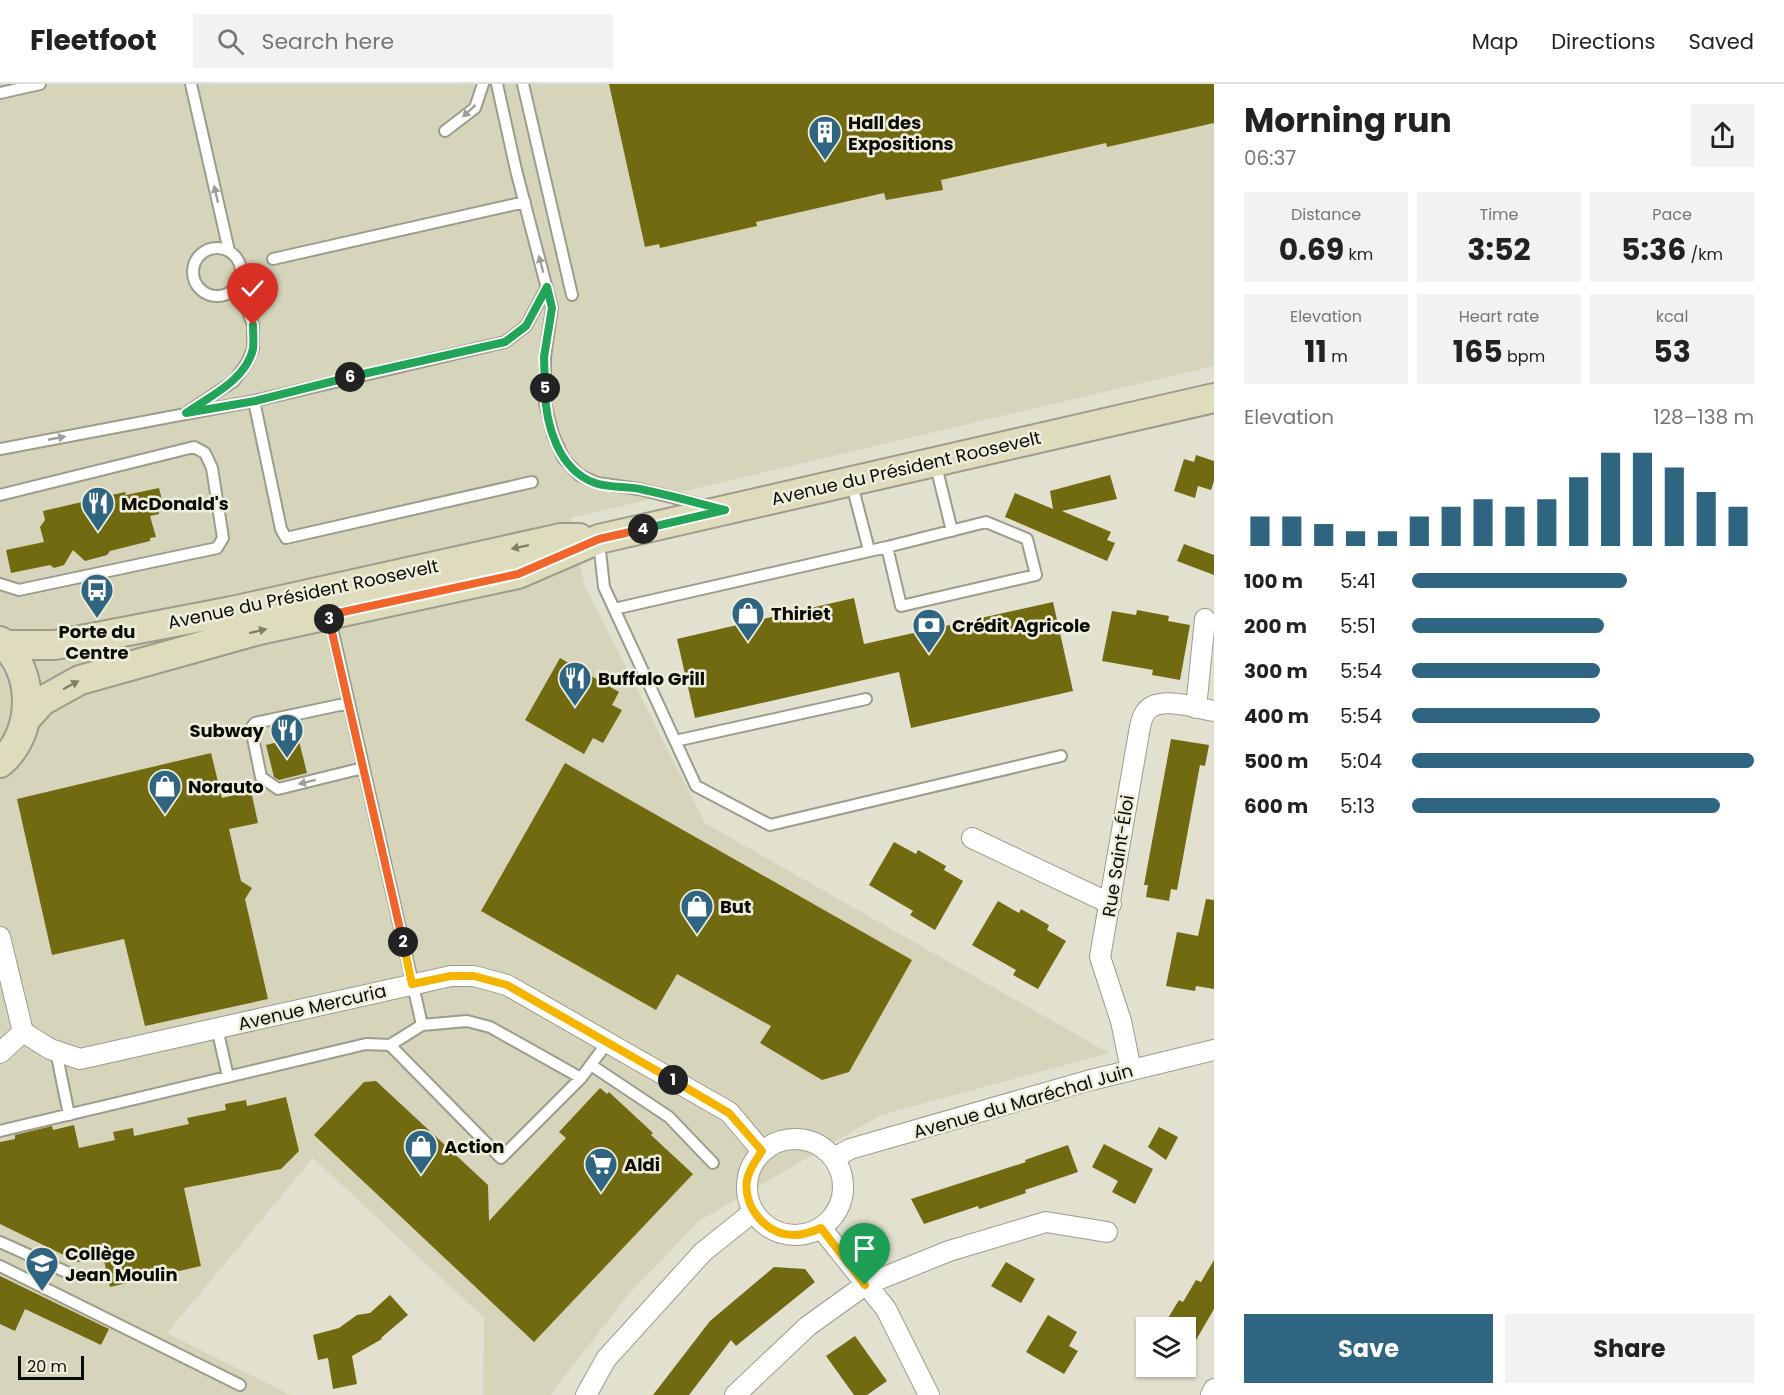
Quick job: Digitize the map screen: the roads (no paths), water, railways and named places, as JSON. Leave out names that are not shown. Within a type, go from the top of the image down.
[{"type":"main road","name":"Avenue du Président Roosevelt","points":[[26,720],[42,701],[80,680],[259,630],[518,574],[599,539],[1214,398]]},
{"type":"main road","name":"Avenue du Président Roosevelt","points":[[3,643],[55,645],[243,608],[561,538],[599,539]]},
{"type":"main road","points":[[0,763],[17,742],[26,720],[27,704],[26,688],[15,658],[3,643]]},
{"type":"street","points":[[1204,619],[1205,709]]},
{"type":"street","name":"Rue Saint-Éloi","points":[[1131,1070],[1121,1021],[1100,957],[1140,727],[1145,712],[1155,704],[1169,702],[1205,709]]},
{"type":"street","points":[[972,838],[1111,903]]},
{"type":"street","points":[[0,937],[23,1032],[0,1053]]},
{"type":"street","name":"Avenue Mercuria","points":[[23,1032],[56,1051],[80,1059],[412,984],[451,976],[474,976],[507,985],[729,1113],[762,1151]]},
{"type":"street","name":"Avenue du Maréchal Juin","points":[[834,1158],[850,1149],[1131,1070],[1214,1050]]},
{"type":"street","points":[[792,1138],[808,1140],[823,1147],[834,1158],[842,1172],[844,1188],[841,1204],[833,1218],[821,1228],[807,1234],[791,1236],[763,1224],[753,1212],[747,1196],[747,1180],[752,1164],[762,1151],[776,1142],[792,1138]]},
{"type":"street","points":[[586,1395],[606,1359],[703,1252],[753,1212]]},
{"type":"street","points":[[735,1395],[808,1326],[865,1285],[949,1251],[1046,1222],[1107,1232]]},
{"type":"street","points":[[821,1228],[886,1309],[929,1395]]},
{"type":"street","points":[[1211,1395],[1214,1389]]},
{"type":"lane","points":[[0,93],[40,84]]},
{"type":"lane","points":[[191,84],[229,251]]},
{"type":"lane","points":[[445,131],[475,108],[483,84]]},
{"type":"lane","points":[[497,84],[552,308],[544,357],[545,403],[553,435],[564,459],[579,475],[597,483],[639,489],[725,510]]},
{"type":"lane","points":[[523,84],[572,295]]},
{"type":"lane","points":[[273,260],[525,202]]},
{"type":"lane","points":[[210,248],[229,251],[236,257],[240,266],[241,275],[238,284],[223,296],[204,293],[197,287],[193,278],[192,269],[195,260],[210,248]]},
{"type":"lane","points":[[186,413],[234,381],[247,363],[253,349],[253,325],[238,284]]},
{"type":"lane","points":[[0,448],[255,401],[357,375],[505,342],[526,326],[547,287]]},
{"type":"lane","points":[[255,401],[281,529],[286,538],[532,482]]},
{"type":"lane","points":[[0,495],[194,447],[205,453],[212,468],[223,538],[217,548],[19,590],[0,584]]},
{"type":"lane","points":[[935,462],[952,531]]},
{"type":"lane","points":[[851,481],[869,550]]},
{"type":"lane","points":[[614,609],[986,522],[1027,539],[1036,575],[901,606],[887,547]]},
{"type":"lane","points":[[599,539],[604,587],[696,786],[770,825],[1061,756]]},
{"type":"lane","points":[[329,615],[422,1025]]},
{"type":"lane","points":[[675,741],[866,699]]},
{"type":"lane","points":[[349,703],[255,723],[250,728],[261,777],[278,789],[363,768]]},
{"type":"lane","points":[[0,1131],[366,1044],[390,1045],[422,1025],[467,1021],[490,1027],[581,1077]]},
{"type":"lane","points":[[217,1028],[228,1077]]},
{"type":"lane","points":[[390,1045],[501,1158],[581,1077],[608,1042]]},
{"type":"lane","points":[[56,1051],[69,1115]]},
{"type":"lane","points":[[591,1065],[669,1117],[713,1163]]},
{"type":"lane","points":[[0,1242],[73,1275]]},
{"type":"lane","points":[[0,1266],[240,1385]]},
{"type":"place","name":"Hall des Expositions","points":[[825,161]]},
{"type":"place","name":"McDonald's","points":[[98,532]]},
{"type":"place","name":"Porte du Centre","points":[[97,619]]},
{"type":"place","name":"Thiriet","points":[[748,642]]},
{"type":"place","name":"Crédit Agricole","points":[[929,654]]},
{"type":"place","name":"Buffalo Grill","points":[[575,707]]},
{"type":"place","name":"Subway","points":[[287,759]]},
{"type":"place","name":"Norauto","points":[[165,815]]},
{"type":"place","name":"But","points":[[697,935]]},
{"type":"place","name":"Action","points":[[421,1175]]},
{"type":"place","name":"Aldi","points":[[601,1193]]},
{"type":"place","name":"Collège Jean Moulin","points":[[42,1292]]}]
